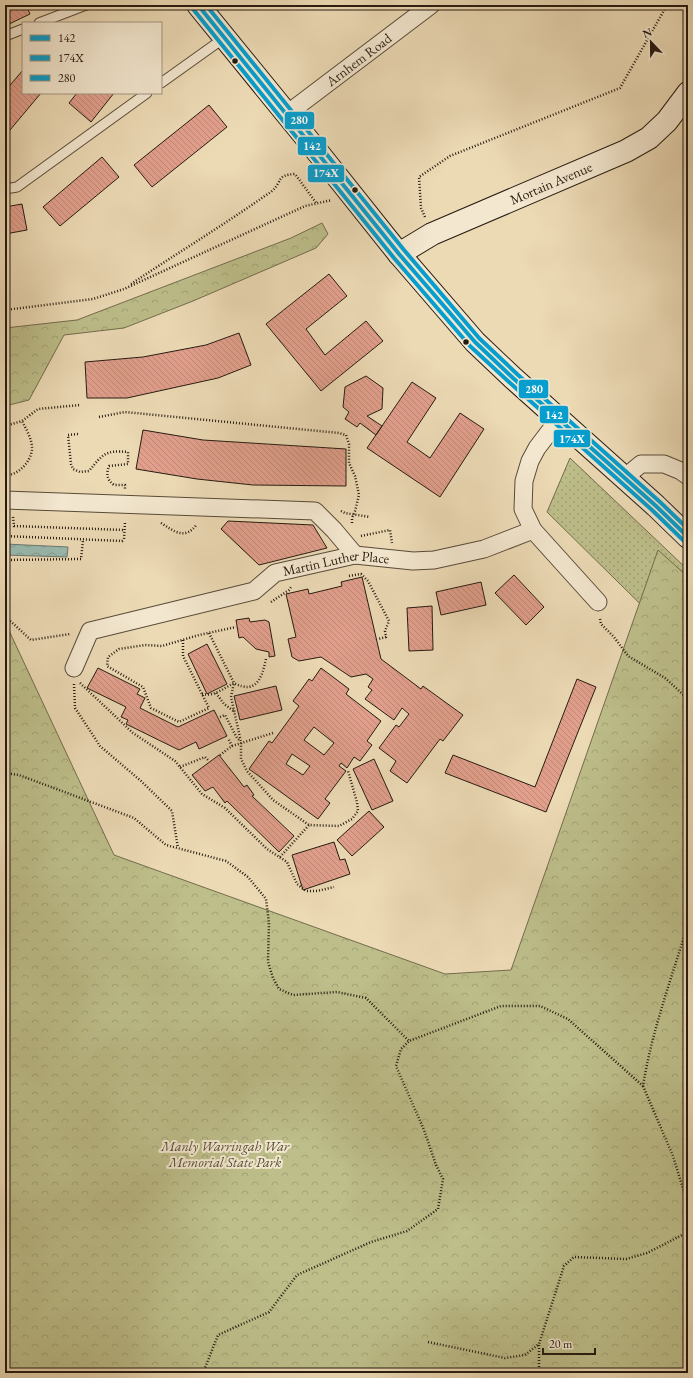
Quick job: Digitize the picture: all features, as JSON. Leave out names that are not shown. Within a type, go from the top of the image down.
[{"type":"main road","points":[[198,5],[399,254],[475,342],[688,537]]},
{"type":"main road","name":"Mortain Avenue","points":[[399,254],[432,234],[626,151],[649,138],[667,121],[688,93]]},
{"type":"street","name":"Arnhem Road","points":[[287,114],[431,5]]},
{"type":"street","points":[[559,419],[537,448],[530,461],[524,481],[523,509],[533,530],[598,602]]},
{"type":"street","points":[[624,478],[641,464],[664,464],[681,471],[688,476]]},
{"type":"street","points":[[5,500],[315,511],[334,530],[355,555]]},
{"type":"street","name":"Martin Luther Place","points":[[90,631],[254,591],[275,573],[355,555],[413,561],[434,560],[484,549],[533,530]]},
{"type":"street","points":[[74,668],[90,631]]},
{"type":"lane","points":[[42,22],[86,5]]},
{"type":"lane","points":[[5,36],[22,29]]},
{"type":"lane","points":[[162,82],[224,38]]},
{"type":"lane","points":[[5,189],[17,187],[146,94]]},
{"type":"path","points":[[432,234],[421,208],[419,177],[450,156],[620,88],[668,5]]},
{"type":"path","points":[[124,289],[211,233],[273,190],[280,179],[285,175],[295,174],[317,204]]},
{"type":"path","points":[[5,310],[93,299],[124,289],[305,206],[331,201],[347,189]]},
{"type":"path","points":[[5,426],[22,421],[38,409],[80,405]]},
{"type":"path","points":[[99,417],[125,412],[339,433],[346,436],[349,444],[348,463],[354,476],[359,495],[352,518],[353,528]]},
{"type":"path","points":[[5,475],[10,475],[18,471],[24,466],[30,457],[32,448],[27,431],[22,421]]},
{"type":"path","points":[[356,532],[361,536],[390,530],[394,559]]},
{"type":"path","points":[[5,560],[81,559],[83,540]]},
{"type":"path","points":[[346,576],[361,574],[368,581],[389,621],[385,631],[386,638],[378,639]]},
{"type":"path","points":[[271,602],[289,590],[292,586]]},
{"type":"path","points":[[598,602],[601,624],[614,637],[628,656],[665,678],[688,699]]},
{"type":"path","points":[[5,620],[8,619],[31,640],[90,631]]},
{"type":"path","points":[[183,640],[183,656],[209,708],[179,722],[151,708],[143,687],[107,666],[108,657],[119,649],[145,645],[162,646],[183,640],[209,633],[236,627]]},
{"type":"path","points":[[209,633],[234,682],[239,685],[249,686],[258,682],[263,676],[266,659]]},
{"type":"path","points":[[74,668],[80,682],[127,727],[147,743],[175,761],[202,794],[225,808],[267,849],[287,862],[297,884],[306,891],[317,891],[334,887]]},
{"type":"path","points":[[74,668],[75,708],[100,746],[141,781],[172,811],[178,848]]},
{"type":"path","points":[[202,694],[208,696],[216,693],[234,682]]},
{"type":"path","points":[[234,682],[231,697],[241,742],[241,759],[247,772],[273,800],[309,825],[339,826],[352,819],[358,811],[357,802],[348,771]]},
{"type":"path","points":[[216,693],[224,704],[235,712]]},
{"type":"path","points":[[220,716],[225,715],[237,738],[241,742]]},
{"type":"path","points":[[220,755],[232,746],[241,742],[273,732]]},
{"type":"path","points":[[228,738],[232,746]]},
{"type":"path","points":[[180,767],[205,756],[209,760]]},
{"type":"path","points":[[5,773],[19,775],[134,818],[166,845],[226,861],[248,877],[266,899],[269,923],[268,962],[273,978],[279,989],[293,995],[337,992],[366,998],[409,1041]]},
{"type":"path","points":[[280,857],[309,825]]},
{"type":"path","points":[[643,1086],[647,1060],[688,924]]},
{"type":"path","points":[[203,1373],[218,1336],[269,1312],[297,1275],[371,1242],[407,1231],[438,1209],[443,1179],[436,1165],[424,1130],[396,1066],[401,1049],[409,1041],[501,1006],[540,1006],[568,1019],[643,1086],[673,1156],[688,1205]]},
{"type":"path","points":[[539,1373],[539,1344],[564,1266],[574,1257],[626,1259],[647,1253],[688,1232]]},
{"type":"path","points":[[428,1342],[504,1358],[525,1355],[539,1344]]},
{"type":"green space","points":[[322,223],[328,234],[316,248],[193,301],[124,328],[64,335],[29,400],[5,406],[5,328],[77,320],[291,238]]},
{"type":"green space","points":[[570,458],[688,570],[688,651],[547,512]]},
{"type":"green space","name":"Manly Warringah War Memorial State Park","points":[[658,550],[688,577],[688,1373],[5,1373],[5,622],[114,855],[445,974],[511,970]]},
{"type":"water","points":[[5,544],[68,547],[67,557],[5,555]]},
{"type":"building","points":[[5,5],[26,5],[30,14],[5,26]]},
{"type":"building","points":[[22,71],[22,94],[40,94],[5,136],[5,91]]},
{"type":"building","points":[[76,94],[113,94],[91,122],[69,103]]},
{"type":"building","points":[[209,105],[227,127],[152,187],[134,165]]},
{"type":"building","points":[[102,157],[119,177],[60,226],[43,207]]},
{"type":"building","points":[[22,204],[27,230],[5,234],[5,207]]},
{"type":"building","points":[[329,274],[347,296],[306,329],[325,355],[366,321],[383,341],[321,391],[266,324]]},
{"type":"building","points":[[239,333],[251,365],[218,378],[127,398],[87,398],[85,362],[143,357],[206,345]]},
{"type":"building","points":[[366,376],[383,388],[382,409],[367,416],[382,426],[376,435],[360,423],[357,427],[345,419],[349,412],[343,407],[345,387]]},
{"type":"building","points":[[412,382],[436,398],[407,442],[430,458],[460,413],[484,429],[440,497],[367,448]]},
{"type":"building","points":[[143,430],[203,440],[346,449],[346,486],[253,485],[197,479],[136,469]]},
{"type":"building","points":[[228,521],[313,525],[327,548],[259,565],[221,529]]},
{"type":"building","points":[[514,575],[544,607],[526,625],[495,593]]},
{"type":"building","points":[[362,577],[381,659],[421,689],[423,686],[463,715],[443,741],[440,739],[407,783],[390,771],[396,761],[379,748],[396,725],[399,727],[409,714],[402,708],[394,720],[365,699],[372,690],[368,687],[373,679],[366,674],[351,677],[321,657],[299,661],[292,657],[288,639],[296,637],[286,594],[308,589],[309,594],[342,586],[341,582]]},
{"type":"building","points":[[481,582],[486,605],[441,615],[436,592]]},
{"type":"building","points":[[432,606],[433,650],[409,651],[407,608]]},
{"type":"building","points":[[249,618],[250,622],[265,620],[269,622],[275,656],[269,657],[269,652],[256,649],[243,637],[239,638],[236,620]]},
{"type":"building","points":[[207,644],[227,684],[207,694],[188,654]]},
{"type":"building","points":[[98,668],[140,689],[137,694],[145,698],[140,708],[178,727],[214,710],[227,736],[199,749],[196,742],[179,750],[126,724],[128,720],[121,717],[126,707],[87,688]]},
{"type":"building","points":[[321,668],[349,689],[346,694],[381,721],[367,741],[372,745],[360,761],[354,757],[347,768],[341,763],[339,766],[346,771],[325,799],[330,803],[318,819],[249,769],[269,741],[272,743],[299,706],[293,701],[309,679],[312,681]],"holes":[[[314,727],[334,743],[324,755],[304,740]],[[292,754],[310,766],[303,775],[286,764]]]},
{"type":"building","points":[[577,679],[596,687],[546,812],[445,773],[453,755],[535,787]]},
{"type":"building","points":[[276,686],[282,710],[240,720],[234,696]]},
{"type":"building","points":[[219,755],[244,787],[247,785],[254,795],[252,796],[294,836],[279,852],[227,801],[225,803],[213,787],[205,791],[192,775]]},
{"type":"building","points":[[374,759],[393,801],[372,810],[353,769]]},
{"type":"building","points":[[369,811],[384,827],[352,856],[337,840]]},
{"type":"building","points":[[334,842],[340,860],[345,859],[350,874],[303,890],[292,855]]},
{"type":"transit line","name":"142","points":[[198,5],[399,254],[475,342],[656,506],[688,537]]},
{"type":"transit line","name":"280","points":[[206,5],[404,250],[479,338],[688,529]]},
{"type":"transit line","name":"174X","points":[[193,9],[394,258],[470,346],[652,510],[684,541]]}]
